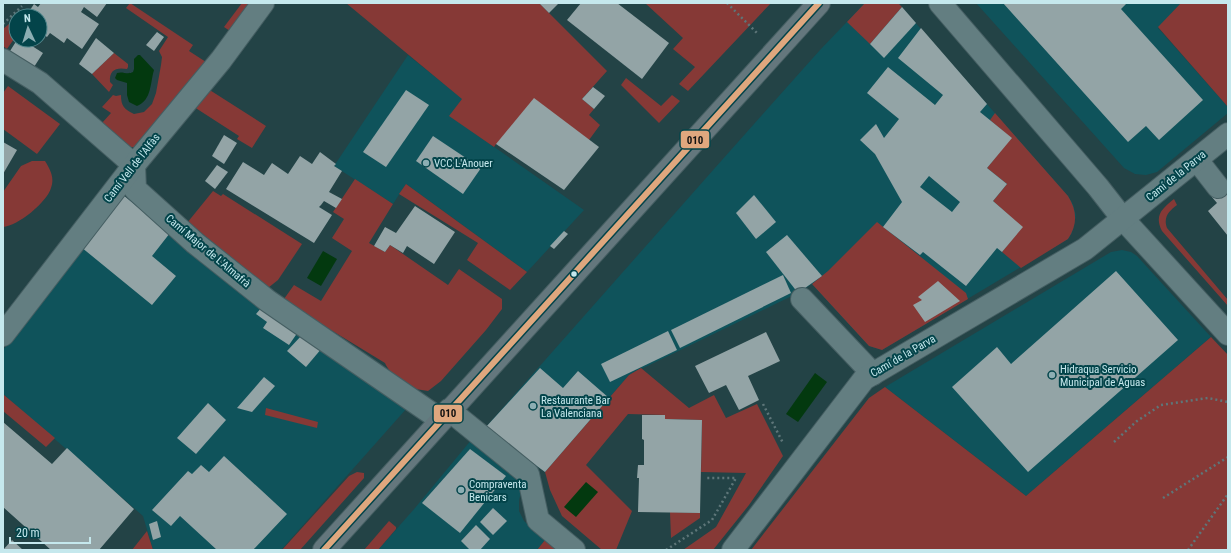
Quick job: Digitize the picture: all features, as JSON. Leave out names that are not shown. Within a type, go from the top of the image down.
[{"type":"main road","points":[[324,550],[819,3]]},
{"type":"street","name":"Camí Vell de l'Alfàs","points":[[3,335],[134,165],[221,60],[263,3]]},
{"type":"street","points":[[940,3],[1098,187],[1123,219],[1228,334]]},
{"type":"street","points":[[3,60],[40,82],[134,165]]},
{"type":"street","name":"Camí de la Parva","points":[[733,550],[864,379],[1085,249],[1228,134]]},
{"type":"street","points":[[1197,160],[1218,187]]},
{"type":"street","name":"Camí Major de L'Almafrà","points":[[134,165],[135,189],[195,243],[268,301],[445,415],[528,474],[538,520],[574,550]]},
{"type":"street","points":[[802,299],[873,374]]},
{"type":"path","points":[[727,3],[750,25],[774,52]]},
{"type":"path","points":[[3,24],[22,6]]},
{"type":"path","points":[[1114,442],[1137,421],[1160,405],[1208,398],[1228,402]]},
{"type":"path","points":[[763,404],[787,450],[801,461]]},
{"type":"path","points":[[1163,498],[1228,457]]},
{"type":"path","points":[[666,550],[712,520],[736,478],[706,478]]},
{"type":"path","points":[[1188,550],[1228,494]]},
{"type":"shaded area","points":[[130,3],[193,45],[189,51],[206,62],[135,147],[130,147],[102,123],[111,113],[102,107],[113,95],[121,95],[124,107],[134,114],[144,112],[152,104],[156,93],[161,65],[162,57],[159,51],[168,37],[126,8]]},
{"type":"shaded area","points":[[242,3],[250,3],[230,31],[224,27]]},
{"type":"shaded area","points":[[346,3],[539,3],[607,71],[582,99],[594,109],[589,115],[600,125],[589,140],[496,144],[494,147],[449,116],[462,99]]},
{"type":"shaded area","points":[[645,3],[771,3],[688,91],[679,84],[695,67],[673,49],[683,38]]},
{"type":"shaded area","points":[[865,3],[898,3],[1068,196],[1073,204],[1076,215],[1072,233],[1068,239],[882,350],[869,346],[812,284],[798,293],[629,375],[545,472],[485,428],[820,50]]},
{"type":"shaded area","points":[[865,3],[898,3],[902,7],[870,44],[847,22]]},
{"type":"shaded area","points":[[976,3],[1181,3],[1158,28],[1228,107],[1228,113],[1157,172],[1146,175],[1135,174],[1124,168]]},
{"type":"shaded area","points":[[1181,3],[1228,3],[1228,107],[1158,27]]},
{"type":"shaded area","points":[[8,25],[7,49],[3,46],[3,29]]},
{"type":"shaded area","points":[[114,53],[128,64],[128,67],[127,69],[120,68],[112,72],[110,82],[113,85],[109,92],[92,74]]},
{"type":"shaded area","points":[[140,55],[154,70],[150,91],[145,100],[137,106],[129,102],[127,95],[127,83],[115,78],[117,73],[133,72],[134,59]]},
{"type":"shaded area","name":"VCC L'Anouer","points":[[408,55],[463,99],[450,116],[584,210],[527,272],[406,184],[393,204],[334,166]]},
{"type":"shaded area","points":[[626,78],[661,106],[672,95],[680,101],[659,123],[621,85]]},
{"type":"shaded area","points":[[8,86],[60,124],[37,154],[3,129],[3,93]]},
{"type":"shaded area","points":[[205,87],[266,126],[252,148],[237,139],[239,136],[191,105]]},
{"type":"shaded area","points":[[995,113],[1068,196],[1075,212],[1075,222],[1068,239],[1021,268],[1002,252],[1022,227],[993,201],[1007,184],[987,168],[1011,138],[990,120]]},
{"type":"shaded area","points":[[32,161],[45,161],[52,177],[51,188],[44,200],[24,218],[9,226],[3,227],[3,192],[21,166]]},
{"type":"shaded area","points":[[355,179],[393,204],[369,243],[385,252],[390,245],[448,285],[459,269],[502,299],[502,309],[486,330],[441,381],[428,391],[415,389],[406,385],[393,375],[385,363],[284,299],[294,285],[321,301],[352,251],[332,238],[344,219],[333,212]]},
{"type":"shaded area","points":[[406,184],[527,272],[510,290],[467,260],[478,243],[399,194]]},
{"type":"shaded area","points":[[213,191],[221,196],[223,194],[302,244],[278,280],[268,288],[199,231],[187,223]]},
{"type":"shaded area","points":[[123,195],[170,233],[407,408],[281,550],[153,550],[143,516],[3,394],[3,350],[81,247]]},
{"type":"shaded area","points":[[1174,199],[1177,205],[1166,217],[1167,228],[1228,300],[1228,306],[1162,231],[1159,221],[1160,213]]},
{"type":"shaded area","points":[[877,222],[966,293],[968,299],[882,350],[869,346],[812,284],[828,271]]},
{"type":"shaded area","points":[[1122,250],[1131,252],[1137,256],[1211,337],[1026,496],[885,387],[1111,252]]},
{"type":"shaded area","points":[[323,251],[337,259],[321,286],[307,278]]},
{"type":"shaded area","points":[[1211,337],[1228,355],[1228,550],[751,550],[869,398],[885,387],[1026,496]]},
{"type":"shaded area","points":[[641,368],[689,408],[714,395],[726,418],[757,404],[783,456],[749,505],[713,550],[683,550],[716,527],[746,473],[701,472],[702,420],[665,419],[665,415],[628,414],[586,465],[632,511],[616,550],[602,550],[562,516],[550,490],[545,472],[629,375]]},
{"type":"shaded area","points":[[815,373],[827,382],[798,422],[786,414]]},
{"type":"shaded area","points":[[4,395],[55,438],[46,447],[3,411]]},
{"type":"shaded area","points":[[266,408],[318,422],[317,428],[265,415]]},
{"type":"shaded area","points":[[472,439],[520,477],[522,486],[519,511],[524,521],[545,540],[537,550],[378,550],[415,508]]},
{"type":"shaded area","points":[[357,472],[364,473],[364,478],[300,550],[282,550],[349,476]]},
{"type":"shaded area","points":[[586,482],[598,492],[576,517],[564,507]]},
{"type":"shaded area","points":[[670,512],[700,513],[700,518],[671,538]]},
{"type":"shaded area","points":[[389,521],[396,527],[396,529],[378,550],[364,550]]},
{"type":"shaded area","points":[[147,531],[153,550],[132,550]]},
{"type":"shaded area","points":[[545,540],[557,550],[537,550]]},
{"type":"building","points":[[41,3],[107,3],[97,17],[84,7],[81,12],[99,24],[82,49],[67,38],[64,43],[50,33],[48,36],[48,8],[31,8],[34,4],[38,7]]},
{"type":"building","points":[[539,3],[559,3],[549,13]]},
{"type":"building","points":[[581,3],[617,3],[669,43],[642,79],[567,20]]},
{"type":"building","points":[[1003,3],[1127,3],[1121,9],[1203,100],[1159,140],[1146,126],[1128,142]]},
{"type":"building","points":[[902,7],[916,23],[884,58],[870,44]]},
{"type":"building","points":[[921,28],[987,104],[980,112],[1012,138],[987,168],[1007,184],[993,201],[1023,227],[1002,252],[997,248],[966,286],[923,252],[920,255],[883,227],[902,202],[875,154],[860,140],[876,124],[884,138],[899,119],[867,93],[888,67],[935,105],[943,95],[898,58]],"holes":[[[929,176],[960,202],[952,212],[920,187]]]},
{"type":"building","points":[[157,32],[164,37],[154,51],[146,45]]},
{"type":"building","points":[[96,38],[114,53],[92,74],[79,64]]},
{"type":"building","points":[[12,48],[35,48],[43,53],[34,67],[10,51]]},
{"type":"building","points":[[593,87],[605,96],[594,109],[582,99]]},
{"type":"building","points":[[406,90],[429,105],[386,167],[363,152]]},
{"type":"building","points":[[534,98],[599,147],[564,190],[496,144]]},
{"type":"building","points":[[224,135],[237,143],[224,164],[212,156]]},
{"type":"building","points":[[433,136],[481,168],[463,194],[416,161]]},
{"type":"building","points":[[3,142],[17,150],[3,174]]},
{"type":"building","points":[[320,152],[336,164],[334,166],[342,171],[329,192],[342,199],[336,208],[324,201],[319,207],[332,215],[314,243],[226,189],[243,162],[264,175],[272,163],[288,174],[300,156],[312,164]]},
{"type":"building","points":[[217,165],[228,172],[215,189],[205,181]]},
{"type":"building","points":[[1225,183],[1228,186],[1228,236],[1208,211],[1217,203],[1211,196]]},
{"type":"building","points":[[123,195],[170,233],[152,256],[176,276],[152,305],[81,247]]},
{"type":"building","points":[[754,195],[776,222],[756,239],[736,213]]},
{"type":"building","points":[[415,206],[455,232],[434,264],[407,246],[403,253],[390,245],[385,252],[374,246],[385,227],[396,233]]},
{"type":"building","points":[[564,231],[568,234],[554,249],[550,246]]},
{"type":"building","points":[[787,235],[822,276],[798,293],[766,252]]},
{"type":"building","name":"Hidraqua Servicio Municipal de Aguas","points":[[1116,271],[1178,340],[1028,472],[952,387],[997,347],[1011,364]]},
{"type":"building","points":[[783,275],[791,293],[680,348],[671,330]]},
{"type":"building","points":[[938,281],[960,301],[925,322],[913,305],[922,300],[918,297]]},
{"type":"building","points":[[262,307],[298,332],[289,345],[263,328],[267,322],[256,314]]},
{"type":"building","points":[[668,331],[677,350],[610,382],[601,364]]},
{"type":"building","points":[[766,332],[780,361],[748,376],[759,400],[739,410],[726,385],[709,393],[695,366]]},
{"type":"building","points":[[302,335],[322,348],[306,367],[287,351]]},
{"type":"building","points":[[540,368],[563,388],[578,371],[609,398],[545,472],[485,428]]},
{"type":"building","points":[[264,377],[275,386],[252,412],[237,408]]},
{"type":"building","points":[[208,403],[226,420],[196,454],[177,438]]},
{"type":"building","points":[[642,415],[665,415],[665,419],[702,420],[700,513],[638,512],[638,465],[644,465]]},
{"type":"building","points":[[3,422],[52,464],[67,448],[134,509],[99,550],[51,550],[3,507]]},
{"type":"building","points":[[470,449],[506,476],[460,533],[422,503]]},
{"type":"building","points":[[224,456],[287,514],[253,550],[217,550],[180,516],[171,526],[152,510],[188,471],[192,474],[201,465],[209,472]]},
{"type":"building","points":[[493,508],[507,521],[493,535],[480,522]]},
{"type":"building","points":[[157,521],[161,537],[153,540],[149,524]]},
{"type":"building","points":[[476,525],[490,539],[480,550],[470,550],[461,541]]},
{"type":"building","points":[[12,540],[23,550],[3,550]]},
{"type":"transit line","name":"010","points":[[324,550],[819,3]]},
{"type":"place","name":"VCC L'Anouer","points":[[426,163]]},
{"type":"place","name":"Hidraqua Servicio Municipal de Aguas","points":[[1052,375]]},
{"type":"place","name":"Restaurante Bar La Valenciana","points":[[533,406]]},
{"type":"place","name":"Compraventa Benicars","points":[[461,490]]}]
